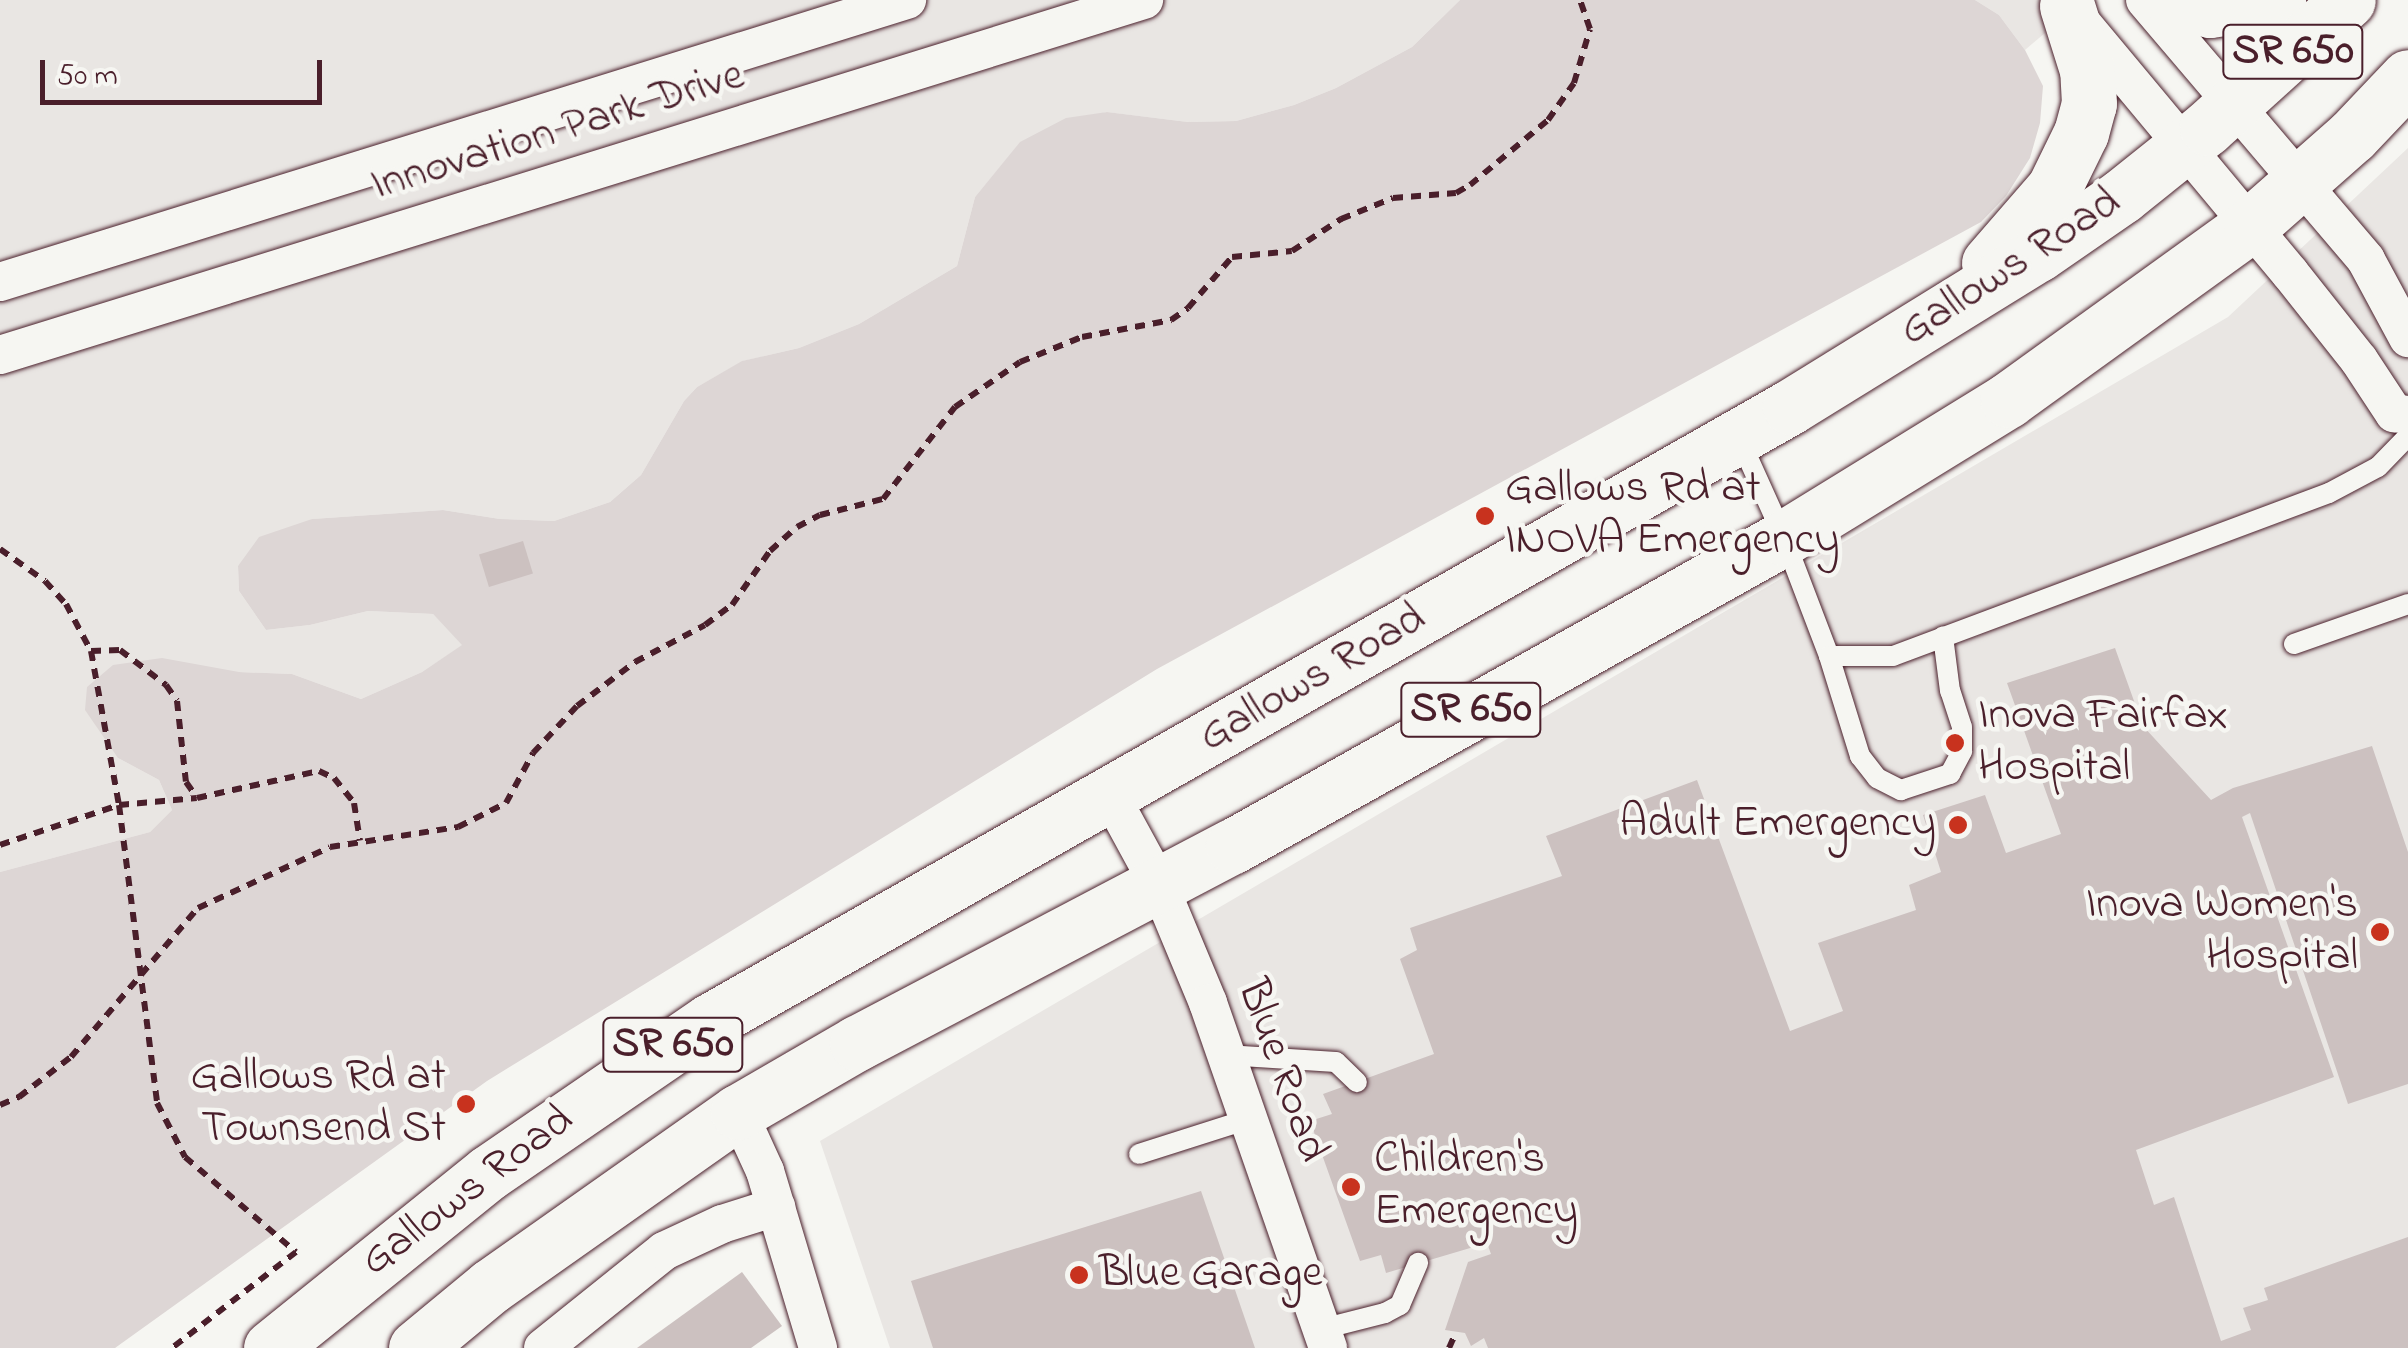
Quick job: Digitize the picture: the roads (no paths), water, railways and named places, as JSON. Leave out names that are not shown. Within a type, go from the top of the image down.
[{"type":"main road","points":[[2172,0],[2210,10],[2278,0]]},
{"type":"main road","name":"Gallows Road","points":[[271,1348],[472,1185],[613,1084],[710,1021],[1738,436],[1938,318],[2122,196],[2236,102],[2348,0]]},
{"type":"main road","points":[[1938,318],[2022,227],[2069,163],[2089,104],[2087,70],[2065,3]]},
{"type":"main road","name":"Gallows Road","points":[[416,1348],[492,1286],[738,1112],[858,1043],[1159,885],[1784,538],[2008,400],[2251,224],[2302,182],[2408,77]]},
{"type":"street","name":"Innovation Park Drive","points":[[0,282],[908,0]]},
{"type":"street","name":"Innovation Park Drive","points":[[0,355],[1144,0]]},
{"type":"street","points":[[2145,0],[2236,102],[2366,260],[2408,338]]},
{"type":"street","points":[[2065,3],[2251,224],[2360,360],[2394,413],[2408,415]]},
{"type":"street","name":"Blue Road","points":[[1110,795],[1159,885],[1226,1055],[1325,1338]]},
{"type":"street","points":[[738,1112],[776,1207],[818,1348]]},
{"type":"street","points":[[544,1348],[664,1251],[722,1224],[776,1207]]},
{"type":"lane","points":[[1738,436],[1784,538],[1829,656],[1860,756],[1877,778],[1901,790],[1950,774],[1962,751],[1962,726],[1950,691],[1943,636]]},
{"type":"lane","points":[[1829,656],[1892,656],[2330,492],[2378,467],[2408,436]]},
{"type":"lane","points":[[2294,644],[2408,604]]},
{"type":"lane","points":[[1226,1055],[1336,1062],[1356,1082]]},
{"type":"lane","points":[[1139,1154],[1249,1120]]},
{"type":"lane","points":[[1325,1338],[1400,1305],[1418,1263]]},
{"type":"place","name":"Gallows Rd at INOVA Emergency","points":[[1485,516]]},
{"type":"place","name":"Inova Fairfax Hospital","points":[[1955,743]]},
{"type":"place","name":"Adult Emergency","points":[[1958,825]]},
{"type":"place","name":"Inova Women's Hospital","points":[[2380,932]]},
{"type":"place","name":"Gallows Rd at Townsend St","points":[[466,1104]]},
{"type":"place","name":"Children's Emergency","points":[[1351,1187]]},
{"type":"place","name":"Blue Garage","points":[[1079,1275]]}]
